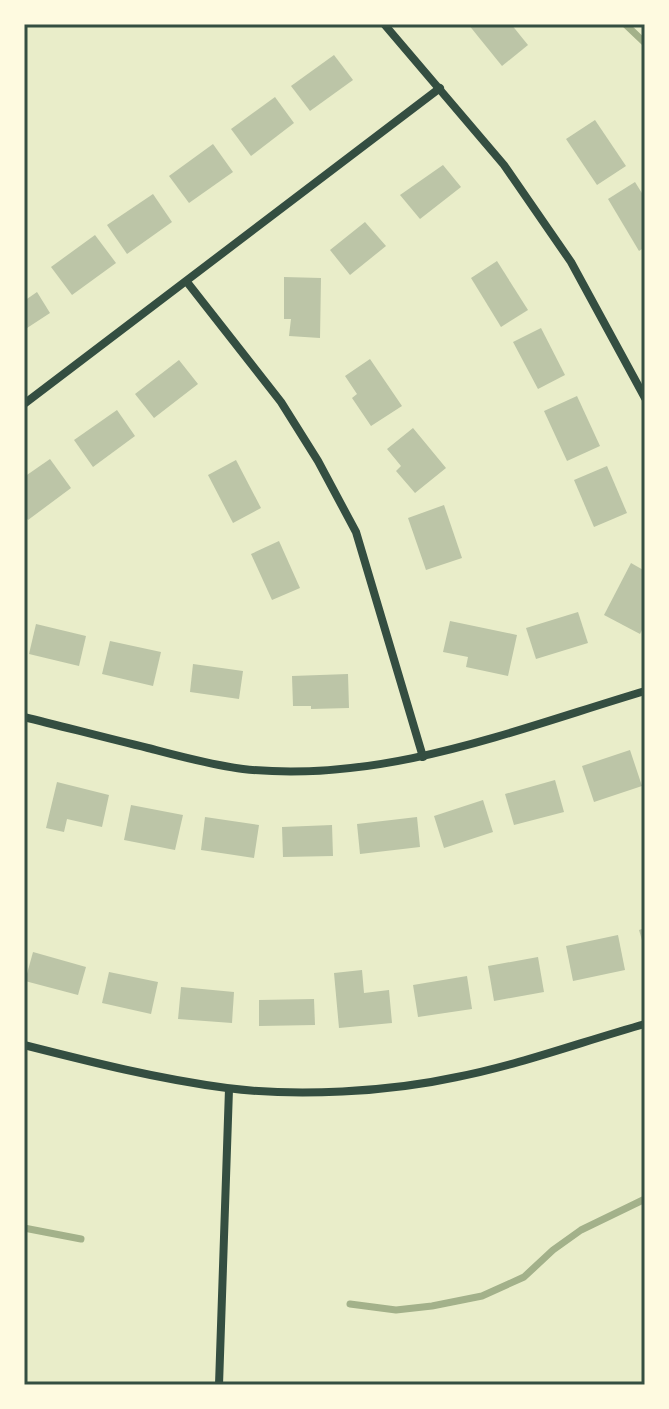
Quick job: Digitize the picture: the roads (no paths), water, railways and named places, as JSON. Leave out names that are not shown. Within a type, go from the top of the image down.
[{"type":"street","points":[[384,24],[504,165],[571,262],[645,398]]},
{"type":"street","points":[[24,404],[440,88]]},
{"type":"street","points":[[187,282],[281,402],[318,461],[356,532],[423,757]]},
{"type":"street","points":[[24,717],[241,769],[294,772],[353,769],[423,757],[645,691]]},
{"type":"street","points":[[24,1045],[144,1074],[229,1089],[376,1089],[458,1077],[645,1024]]},
{"type":"street","points":[[219,1385],[229,1089]]},
{"type":"waterway","points":[[625,24],[645,43]]},
{"type":"waterway","points":[[350,1304],[396,1310],[482,1296],[524,1277],[581,1230],[645,1199]]},
{"type":"waterway","points":[[24,1228],[81,1239]]}]
